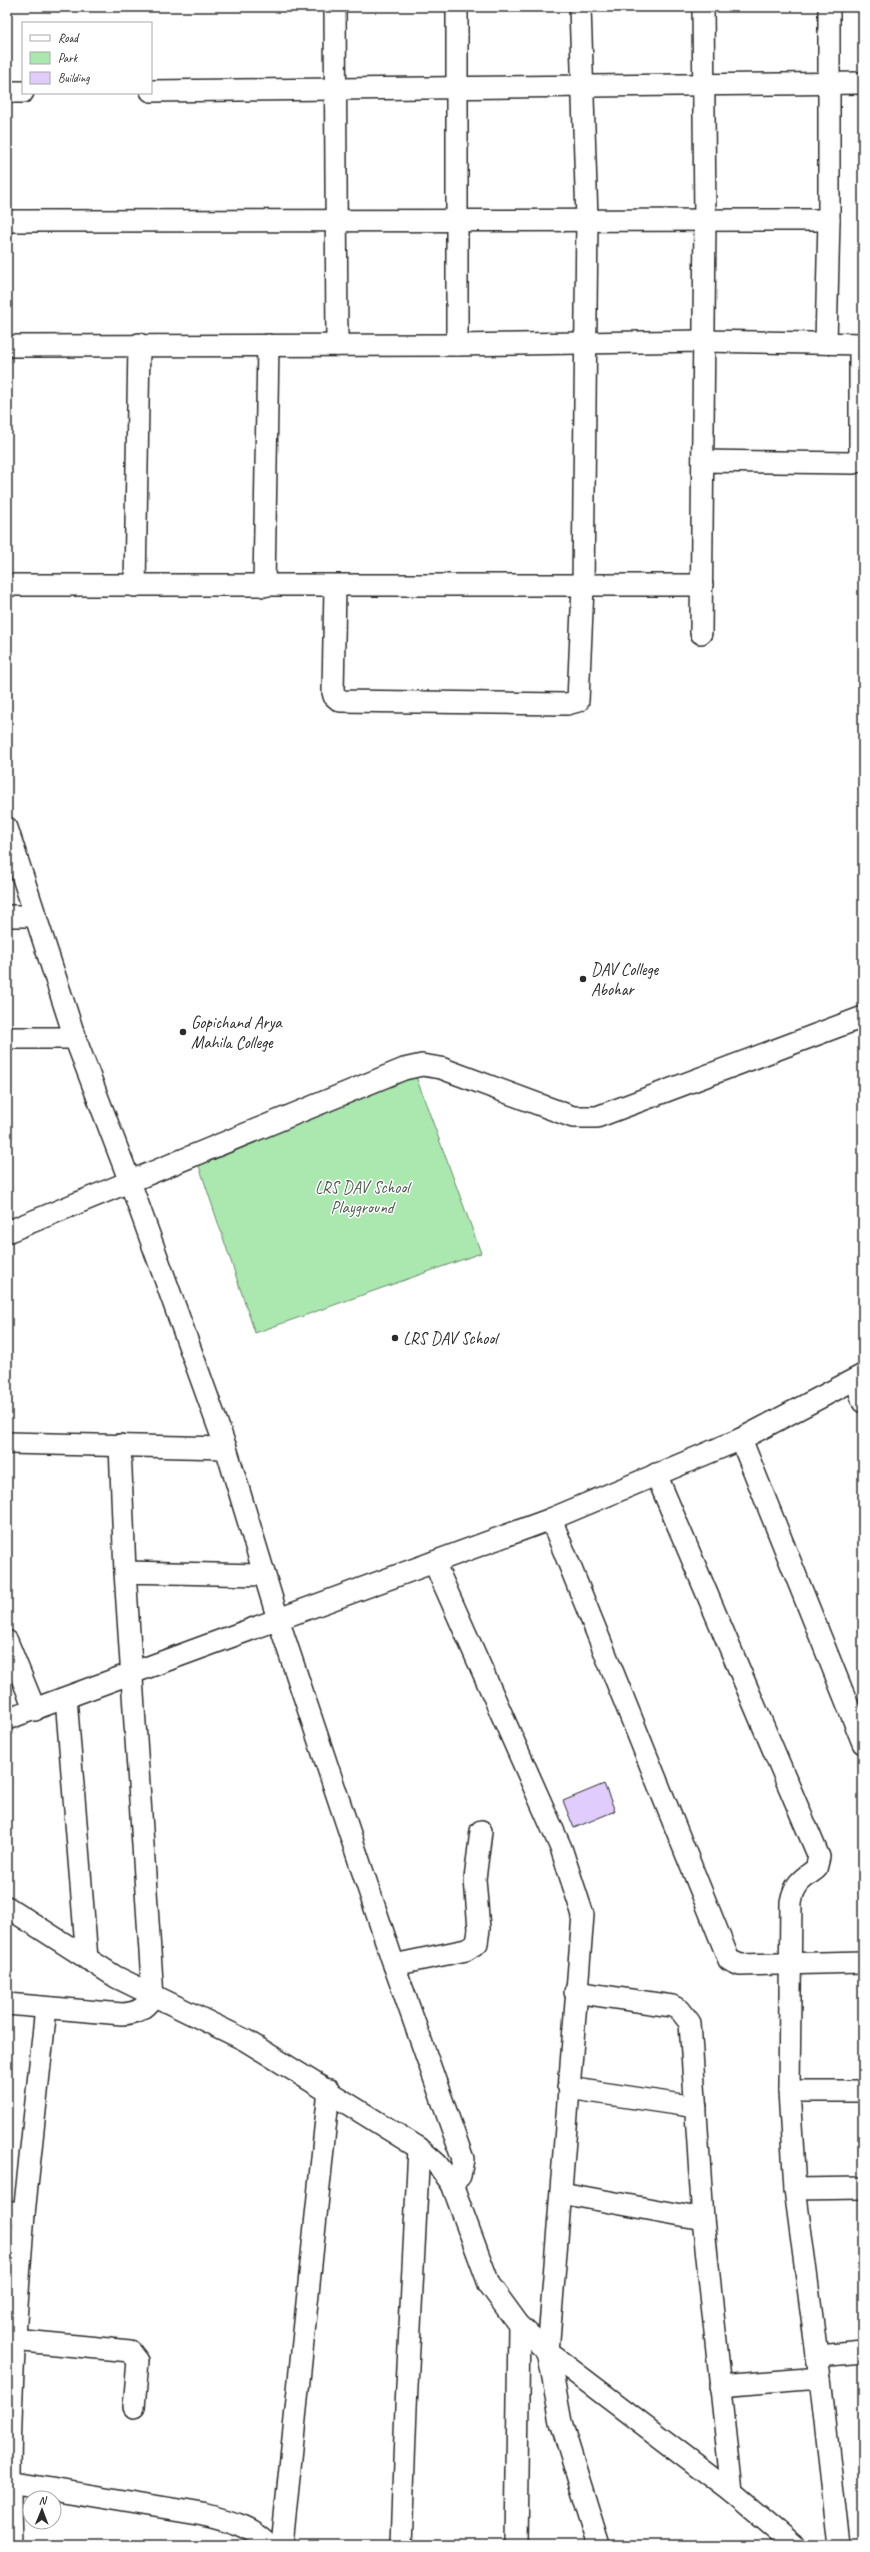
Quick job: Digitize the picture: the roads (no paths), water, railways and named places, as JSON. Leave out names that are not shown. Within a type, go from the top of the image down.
[{"type":"street","points":[[335,7],[337,345]]},
{"type":"street","points":[[457,7],[457,344]]},
{"type":"street","points":[[335,587],[333,692],[336,699],[340,701],[567,704],[578,701],[580,694],[583,587],[586,341],[586,219],[580,7]]},
{"type":"street","points":[[701,634],[705,220],[703,7]]},
{"type":"street","points":[[826,343],[829,220],[829,7]]},
{"type":"street","points":[[152,91],[456,86],[863,84]]},
{"type":"street","points":[[7,92],[22,92]]},
{"type":"street","points":[[7,221],[586,219],[829,220]]},
{"type":"street","points":[[7,346],[139,344],[457,344],[586,341],[703,341],[862,344],[860,456],[858,460],[852,463],[703,461]]},
{"type":"street","points":[[136,586],[139,344]]},
{"type":"street","points":[[264,586],[268,345]]},
{"type":"street","points":[[7,585],[335,587],[702,586]]},
{"type":"street","points":[[7,828],[34,916],[75,1038],[130,1182],[226,1448],[278,1619],[394,1965],[463,2159],[460,2176],[452,2184]]},
{"type":"street","points":[[7,916],[34,916]]},
{"type":"street","points":[[7,1232],[404,1069],[422,1065],[441,1068],[573,1117],[597,1117],[863,1017]]},
{"type":"street","points":[[7,1038],[75,1038]]},
{"type":"street","points":[[7,1719],[130,1676],[278,1619],[551,1519],[741,1439],[859,1377],[863,1402]]},
{"type":"street","points":[[741,1439],[863,1743]]},
{"type":"street","points":[[7,1443],[226,1448]]},
{"type":"street","points":[[7,2004],[46,2008],[134,2013],[143,2009],[153,1997],[130,1676],[120,1445]]},
{"type":"street","points":[[656,1474],[819,1856],[816,1869],[798,1882],[793,1889],[789,1965],[789,2091],[795,2188],[820,2378],[839,2545]]},
{"type":"street","points":[[551,1519],[729,1960],[740,1965],[863,1962]]},
{"type":"street","points":[[434,1562],[561,1848],[581,1906],[583,1924],[575,1992],[548,2352],[561,2422],[599,2545]]},
{"type":"street","points":[[125,1572],[264,1575]]},
{"type":"street","points":[[7,1641],[35,1710]]},
{"type":"street","points":[[66,1698],[87,1959]]},
{"type":"street","points":[[394,1965],[466,1950],[476,1943],[479,1929],[475,1879],[481,1831]]},
{"type":"street","points":[[7,1908],[87,1959],[153,1997],[245,2040],[329,2090],[419,2148],[437,2164],[452,2184],[489,2284],[519,2325],[548,2352],[732,2492],[795,2545]]},
{"type":"street","points":[[575,1992],[672,2006],[680,2010],[690,2023],[703,2218],[732,2492]]},
{"type":"street","points":[[11,2545],[9,2482],[15,2213],[46,2008]]},
{"type":"street","points":[[568,2088],[696,2106]]},
{"type":"street","points":[[282,2545],[329,2090]]},
{"type":"street","points":[[789,2091],[863,2091]]},
{"type":"street","points":[[401,2545],[406,2407],[419,2148]]},
{"type":"street","points":[[795,2188],[863,2188]]},
{"type":"street","points":[[561,2193],[703,2218]]},
{"type":"street","points":[[516,2545],[519,2325]]},
{"type":"street","points":[[13,2340],[130,2351],[138,2361],[134,2407]]},
{"type":"street","points":[[817,2356],[863,2352]]},
{"type":"street","points":[[720,2386],[820,2378]]},
{"type":"street","points":[[9,2482],[203,2514],[235,2522],[251,2531],[270,2545]]},
{"type":"place","name":"DAV College Abohar","points":[[583,979]]},
{"type":"place","name":"Gopichand Arya Mahila College","points":[[183,1032]]},
{"type":"place","name":"LRS DAV School","points":[[395,1338]]},
{"type":"park label","name":"LRS DAV School Playground","points":[[362,1197]]}]
